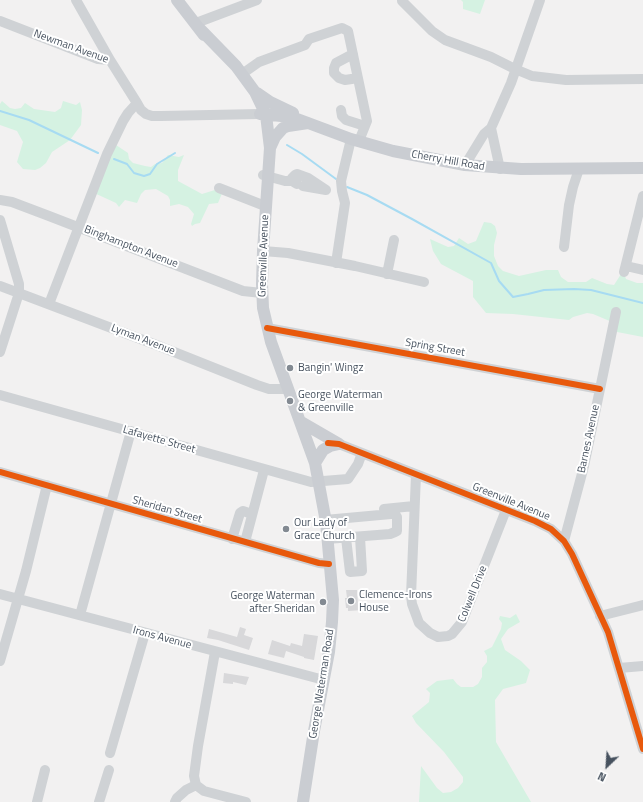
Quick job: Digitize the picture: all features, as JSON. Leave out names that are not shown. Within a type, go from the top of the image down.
[{"type":"main road","name":"Greenville Avenue","points":[[177,0],[244,85],[263,115],[267,202],[265,206],[262,293],[267,328],[287,389],[301,422],[309,447]]},
{"type":"main road","name":"Greenville Avenue","points":[[198,26],[236,66],[255,92],[263,115],[270,148],[266,175]]},
{"type":"main road","points":[[255,92],[270,102],[334,132]]},
{"type":"main road","name":"Cherry Hill Road","points":[[263,115],[292,116],[355,140],[393,151],[443,162],[500,169],[643,168]]},
{"type":"main road","points":[[270,148],[275,137],[283,128],[309,122]]},
{"type":"main road","points":[[301,422],[334,444]]},
{"type":"main road","points":[[309,447],[334,444]]},
{"type":"main road","points":[[316,464],[324,450],[334,444]]},
{"type":"main road","name":"George Waterman Road","points":[[303,802],[314,731],[329,652],[333,615],[333,600],[325,517],[316,464],[309,447]]},
{"type":"street","points":[[76,0],[110,60]]},
{"type":"street","points":[[198,26],[257,0]]},
{"type":"street","points":[[465,165],[484,134],[491,128],[515,69],[540,0]]},
{"type":"street","points":[[402,1],[432,31],[445,40],[491,56],[532,76],[552,79],[643,79]]},
{"type":"street","name":"Newman Avenue","points":[[0,21],[98,59],[110,60],[141,110],[146,114],[152,116],[263,115]]},
{"type":"street","points":[[242,74],[259,62],[305,45],[309,39],[342,28],[348,31],[367,121],[355,140],[341,181],[345,203],[336,263]]},
{"type":"street","points":[[354,54],[336,63],[334,73],[339,78],[346,80],[358,78]]},
{"type":"street","points":[[49,304],[107,154],[123,121],[137,103]]},
{"type":"street","points":[[341,110],[342,116],[346,120],[365,126]]},
{"type":"street","points":[[491,128],[500,169]]},
{"type":"street","points":[[564,246],[569,205],[579,169]]},
{"type":"street","points":[[266,175],[285,181],[326,190],[344,197]]},
{"type":"street","points":[[219,188],[265,206]]},
{"type":"street","points":[[643,196],[625,269],[643,270]]},
{"type":"street","name":"Binghampton Avenue","points":[[0,200],[12,202],[243,291],[262,293]]},
{"type":"street","points":[[0,220],[19,284],[19,293],[0,352]]},
{"type":"street","points":[[387,274],[394,240]]},
{"type":"street","points":[[263,250],[288,253],[424,282]]},
{"type":"street","name":"Lyman Avenue","points":[[0,286],[257,385],[269,389],[287,389]]},
{"type":"street","name":"Barnes Avenue","points":[[564,541],[584,466],[616,312]]},
{"type":"street","name":"Spring Street","points":[[267,328],[600,389]]},
{"type":"street","name":"Lafayette Street","points":[[0,395],[311,482],[348,479],[358,464],[362,453]]},
{"type":"street","points":[[80,615],[130,431]]},
{"type":"street","name":"Greenville Avenue","points":[[334,444],[362,453],[535,521],[551,529],[564,541],[572,554],[608,632],[643,748]]},
{"type":"street","points":[[245,542],[264,470]]},
{"type":"street","name":"Sheridan Street","points":[[0,472],[232,539],[319,563],[329,564]]},
{"type":"street","name":"Colwell Drive","points":[[416,475],[411,596],[412,604],[419,623],[430,633],[438,637],[452,634],[462,622],[506,510]]},
{"type":"street","points":[[0,661],[18,599],[47,485]]},
{"type":"street","points":[[325,517],[414,506]]},
{"type":"street","points":[[232,539],[240,513],[243,511],[252,514]]},
{"type":"street","points":[[325,517],[391,514],[395,514],[397,517],[397,531],[395,532],[360,537],[328,539]]},
{"type":"street","points":[[346,538],[350,572],[362,571],[360,537]]},
{"type":"street","name":"Irons Avenue","points":[[0,594],[324,680]]},
{"type":"street","points":[[600,616],[643,605]]},
{"type":"street","points":[[110,753],[146,633]]},
{"type":"street","points":[[215,652],[194,776],[196,785],[204,791],[246,802]]},
{"type":"street","points":[[619,668],[643,666]]},
{"type":"street","points":[[37,802],[44,770]]},
{"type":"street","points":[[99,802],[109,770]]},
{"type":"street","points":[[175,802],[177,798],[186,790],[196,785]]},
{"type":"green space","points":[[461,0],[485,0],[480,14],[463,9],[463,2]]},
{"type":"green space","points":[[2,101],[10,108],[21,108],[25,103],[34,109],[55,112],[61,108],[63,101],[76,105],[80,102],[82,110],[81,125],[70,140],[52,152],[46,163],[40,168],[35,170],[23,169],[17,162],[23,142],[17,131],[0,125],[0,104]]},
{"type":"green space","points":[[113,143],[128,153],[129,159],[133,163],[145,166],[151,167],[155,164],[162,163],[168,155],[179,157],[184,155],[178,170],[178,181],[202,194],[218,189],[223,191],[218,203],[209,204],[200,223],[192,226],[191,224],[194,214],[188,207],[179,204],[170,206],[168,196],[156,189],[145,190],[141,194],[137,203],[125,200],[119,207],[116,203],[92,192]]},
{"type":"green space","points":[[484,222],[491,223],[495,226],[497,233],[494,245],[494,256],[498,266],[503,271],[519,276],[546,270],[558,270],[561,277],[568,282],[586,282],[592,278],[614,285],[623,271],[626,279],[637,283],[643,283],[643,337],[612,331],[612,322],[587,313],[573,317],[569,320],[513,314],[486,313],[473,297],[473,281],[441,264],[433,251],[430,239],[448,247],[454,246],[459,238],[468,244],[476,241]]},
{"type":"green space","points":[[516,614],[520,622],[508,629],[501,639],[505,650],[521,661],[530,670],[526,683],[503,689],[495,700],[496,742],[531,802],[419,802],[421,766],[437,788],[443,793],[451,792],[458,788],[463,782],[463,777],[444,752],[416,723],[412,716],[429,702],[430,693],[426,689],[437,681],[453,679],[461,687],[473,687],[478,684],[482,677],[482,668],[487,662],[487,656],[484,651],[492,647],[501,629],[502,623],[499,619],[500,616],[510,618]]},
{"type":"building","name":"Clemence-Irons House","points":[[346,590],[357,590],[358,604],[363,604],[364,610],[348,611],[348,608],[346,608],[345,598],[347,598]]},
{"type":"building","points":[[240,627],[246,629],[244,635],[253,638],[249,650],[207,638],[209,629],[237,637]]},
{"type":"building","points":[[304,634],[318,636],[314,660],[286,651],[284,658],[268,654],[272,640],[290,646],[291,643],[302,646]]},
{"type":"building","points":[[224,673],[249,677],[246,685],[233,682],[233,684],[223,683]]},
{"type":"waterway","points":[[0,111],[29,120],[98,153]]},
{"type":"waterway","points":[[287,145],[336,179]]},
{"type":"waterway","points":[[114,159],[127,164],[134,173],[144,176],[150,174],[157,164],[175,153]]},
{"type":"waterway","points":[[347,187],[367,195],[491,263],[499,281],[513,297],[544,290],[574,289],[591,290],[643,303]]},
{"type":"cycle path","points":[[267,328],[600,389]]},
{"type":"cycle path","points":[[328,443],[339,444],[535,521],[551,529],[564,541],[572,554],[608,632],[643,749]]},
{"type":"cycle path","points":[[0,472],[319,563],[329,564]]},
{"type":"place","name":"Bangin' Wingz","points":[[290,368]]},
{"type":"place","name":"George Waterman & Greenville","points":[[290,401]]},
{"type":"place","name":"Our Lady of Grace Church","points":[[286,529]]},
{"type":"place","name":"Clemence-Irons House","points":[[351,601]]},
{"type":"place","name":"George Waterman after Sheridan","points":[[323,602]]}]
